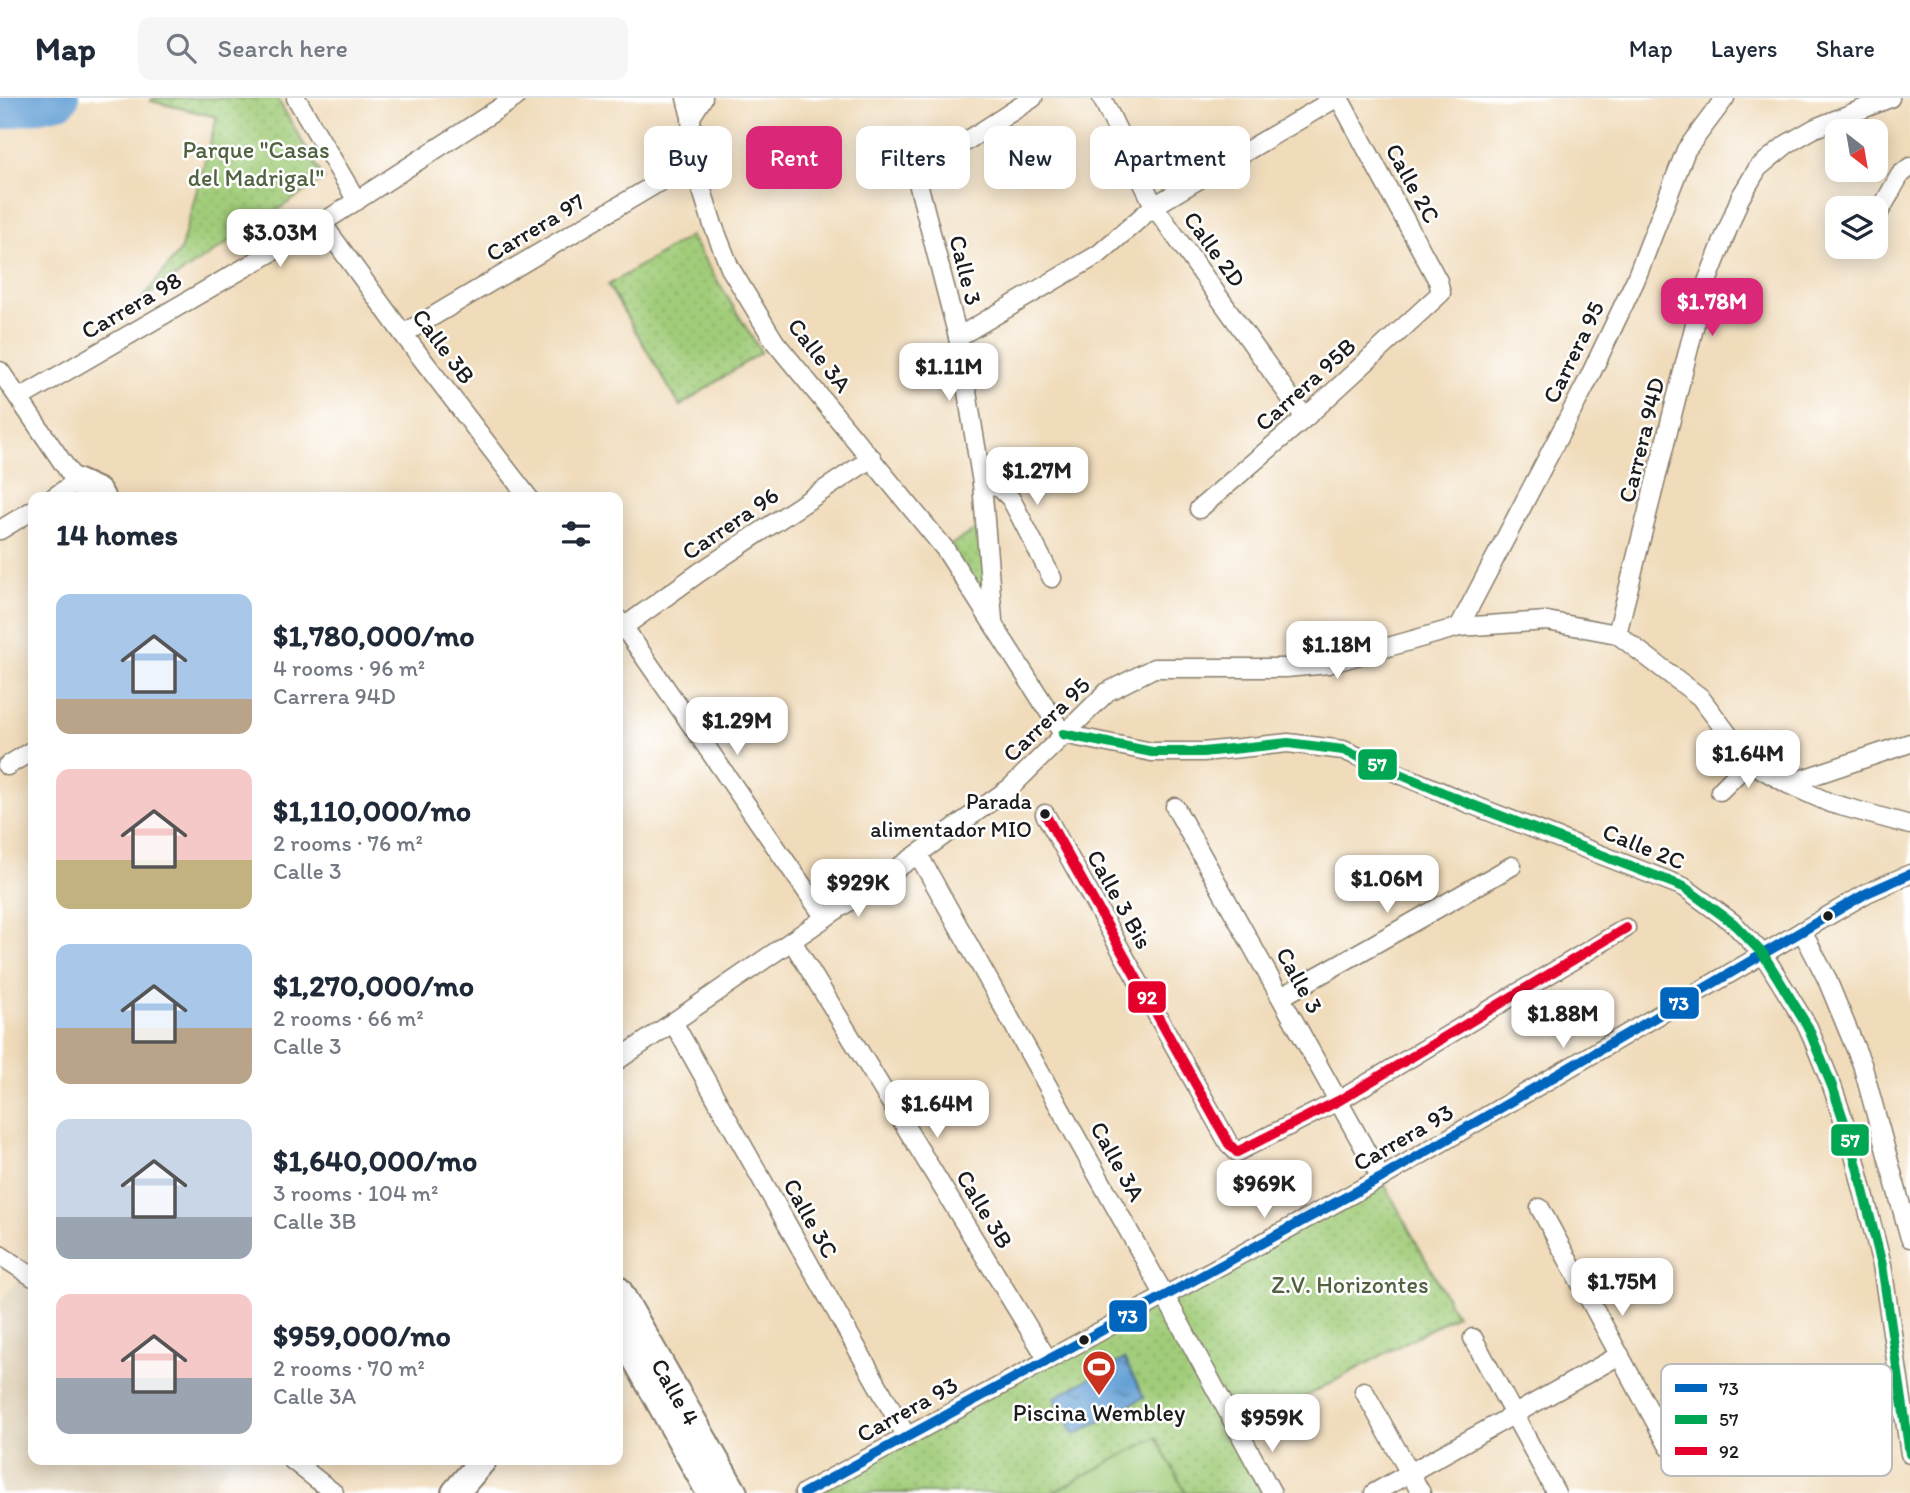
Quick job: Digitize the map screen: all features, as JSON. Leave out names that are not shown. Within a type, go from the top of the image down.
[{"type":"street","points":[[296,98],[357,201]]},
{"type":"street","name":"Carrera 98","points":[[20,398],[322,223],[515,98]]},
{"type":"street","name":"Calle 3A","points":[[686,98],[691,126]]},
{"type":"street","points":[[691,117],[703,98]]},
{"type":"street","name":"Calle 3","points":[[994,623],[982,484],[958,337],[917,179],[922,170],[1033,98]]},
{"type":"street","name":"Calle 2D","points":[[1102,98],[1154,206],[1305,418]]},
{"type":"street","points":[[958,337],[1098,254],[1154,206],[1337,98]]},
{"type":"street","name":"Calle 2C","points":[[1337,98],[1438,281],[1441,293]]},
{"type":"street","name":"Carrera 95","points":[[1459,627],[1613,328],[1635,281],[1686,150],[1725,98]]},
{"type":"street","name":"Carrera 94D","points":[[1617,634],[1703,292],[1740,198],[1758,168],[1787,144],[1815,128],[1890,98]]},
{"type":"street","points":[[1888,197],[1900,176],[1910,167]]},
{"type":"street","name":"Carrera 97","points":[[403,334],[647,189]]},
{"type":"street","name":"Calle 3A","points":[[701,189],[730,268],[775,342],[945,549],[1063,734]]},
{"type":"street","name":"Calle 3B","points":[[322,223],[524,492]]},
{"type":"street","name":"Carrera 95B","points":[[1199,509],[1305,418],[1441,293]]},
{"type":"street","points":[[0,371],[77,489],[97,492]]},
{"type":"street","name":"Carrera 96","points":[[623,624],[872,458]]},
{"type":"street","points":[[982,484],[1000,488],[1011,499],[1052,579]]},
{"type":"street","points":[[0,530],[28,513]]},
{"type":"street","name":"Carrera 95","points":[[623,1057],[1011,787],[1107,692],[1154,668],[1286,668],[1328,664],[1459,627],[1547,621],[1617,634]]},
{"type":"street","points":[[623,630],[825,918]]},
{"type":"street","points":[[1617,634],[1700,696],[1749,762],[1830,803],[1910,825]]},
{"type":"street","points":[[1875,755],[1910,732]]},
{"type":"street","name":"Calle 2C","points":[[1063,734],[1152,752],[1203,752],[1288,743],[1343,750],[1465,802],[1684,887],[1733,923],[1763,954],[1808,1027],[1850,1139],[1882,1265],[1910,1454]]},
{"type":"street","points":[[1788,784],[1910,743]]},
{"type":"street","points":[[7,766],[28,753]]},
{"type":"street","points":[[1720,791],[1749,762]]},
{"type":"street","name":"Calle 3","points":[[1175,807],[1381,1178]]},
{"type":"street","name":"Calle 3 Bis","points":[[1045,814],[1228,1144],[1237,1152],[1340,1100]]},
{"type":"street","name":"Calle 3A","points":[[918,854],[1272,1493]]},
{"type":"street","points":[[1281,997],[1512,866]]},
{"type":"street","name":"Carrera 93","points":[[804,1493],[1381,1178],[1867,893],[1910,874]]},
{"type":"street","points":[[1340,1100],[1626,929]]},
{"type":"street","points":[[1802,931],[1826,977],[1862,1063],[1909,1232]]},
{"type":"street","name":"Calle 3B","points":[[792,941],[1048,1360]]},
{"type":"street","name":"Calle 3C","points":[[673,1023],[907,1437]]},
{"type":"street","points":[[1540,1208],[1661,1432]]},
{"type":"street","points":[[0,1255],[28,1274]]},
{"type":"street","name":"Calle 4","points":[[623,1306],[734,1493]]},
{"type":"street","name":"Calle 4","points":[[623,1336],[710,1493]]},
{"type":"street","points":[[1472,1338],[1556,1493]]},
{"type":"street","points":[[1374,1493],[1620,1355]]},
{"type":"street","points":[[1364,1391],[1421,1493]]},
{"type":"street","points":[[298,1465],[334,1493]]},
{"type":"street","points":[[455,1493],[478,1465]]},
{"type":"shaded area","points":[[24,1271],[28,1274],[28,1465],[228,1465],[208,1493],[0,1493],[0,1303]]},
{"type":"green space","points":[[0,98],[59,98],[1,110]]},
{"type":"green space","name":"Parque \"Casas del Madrigal\"","points":[[153,98],[277,98],[324,179],[141,300],[180,251],[217,117],[151,101]]},
{"type":"green space","points":[[690,236],[761,352],[680,406],[608,285]]},
{"type":"green space","points":[[982,525],[990,613],[948,547]]},
{"type":"green space","name":"Z.V. Horizontes","points":[[1381,1178],[1456,1315],[1240,1432],[1272,1493],[804,1493]]},
{"type":"green space","points":[[1156,1437],[1186,1493],[1052,1493]]},
{"type":"water","name":"Piscina Wembley","points":[[1124,1359],[1144,1397],[1075,1435],[1054,1398]]},
{"type":"waterway","points":[[0,110],[59,98]]},
{"type":"transit line","name":"57","points":[[1063,734],[1152,752],[1203,752],[1288,743],[1343,750],[1465,802],[1684,887],[1733,923],[1763,954],[1808,1027],[1850,1139],[1882,1265],[1910,1454]]},
{"type":"transit line","name":"92","points":[[1045,814],[1229,1144],[1237,1152],[1340,1100],[1626,928]]},
{"type":"transit line","name":"73","points":[[804,1493],[1381,1178],[1867,893],[1910,874]]},
{"type":"place","name":"Parada alimentador MIO","points":[[1045,814]]},
{"type":"place","name":"Piscina Wembley","points":[[1099,1397]]}]
